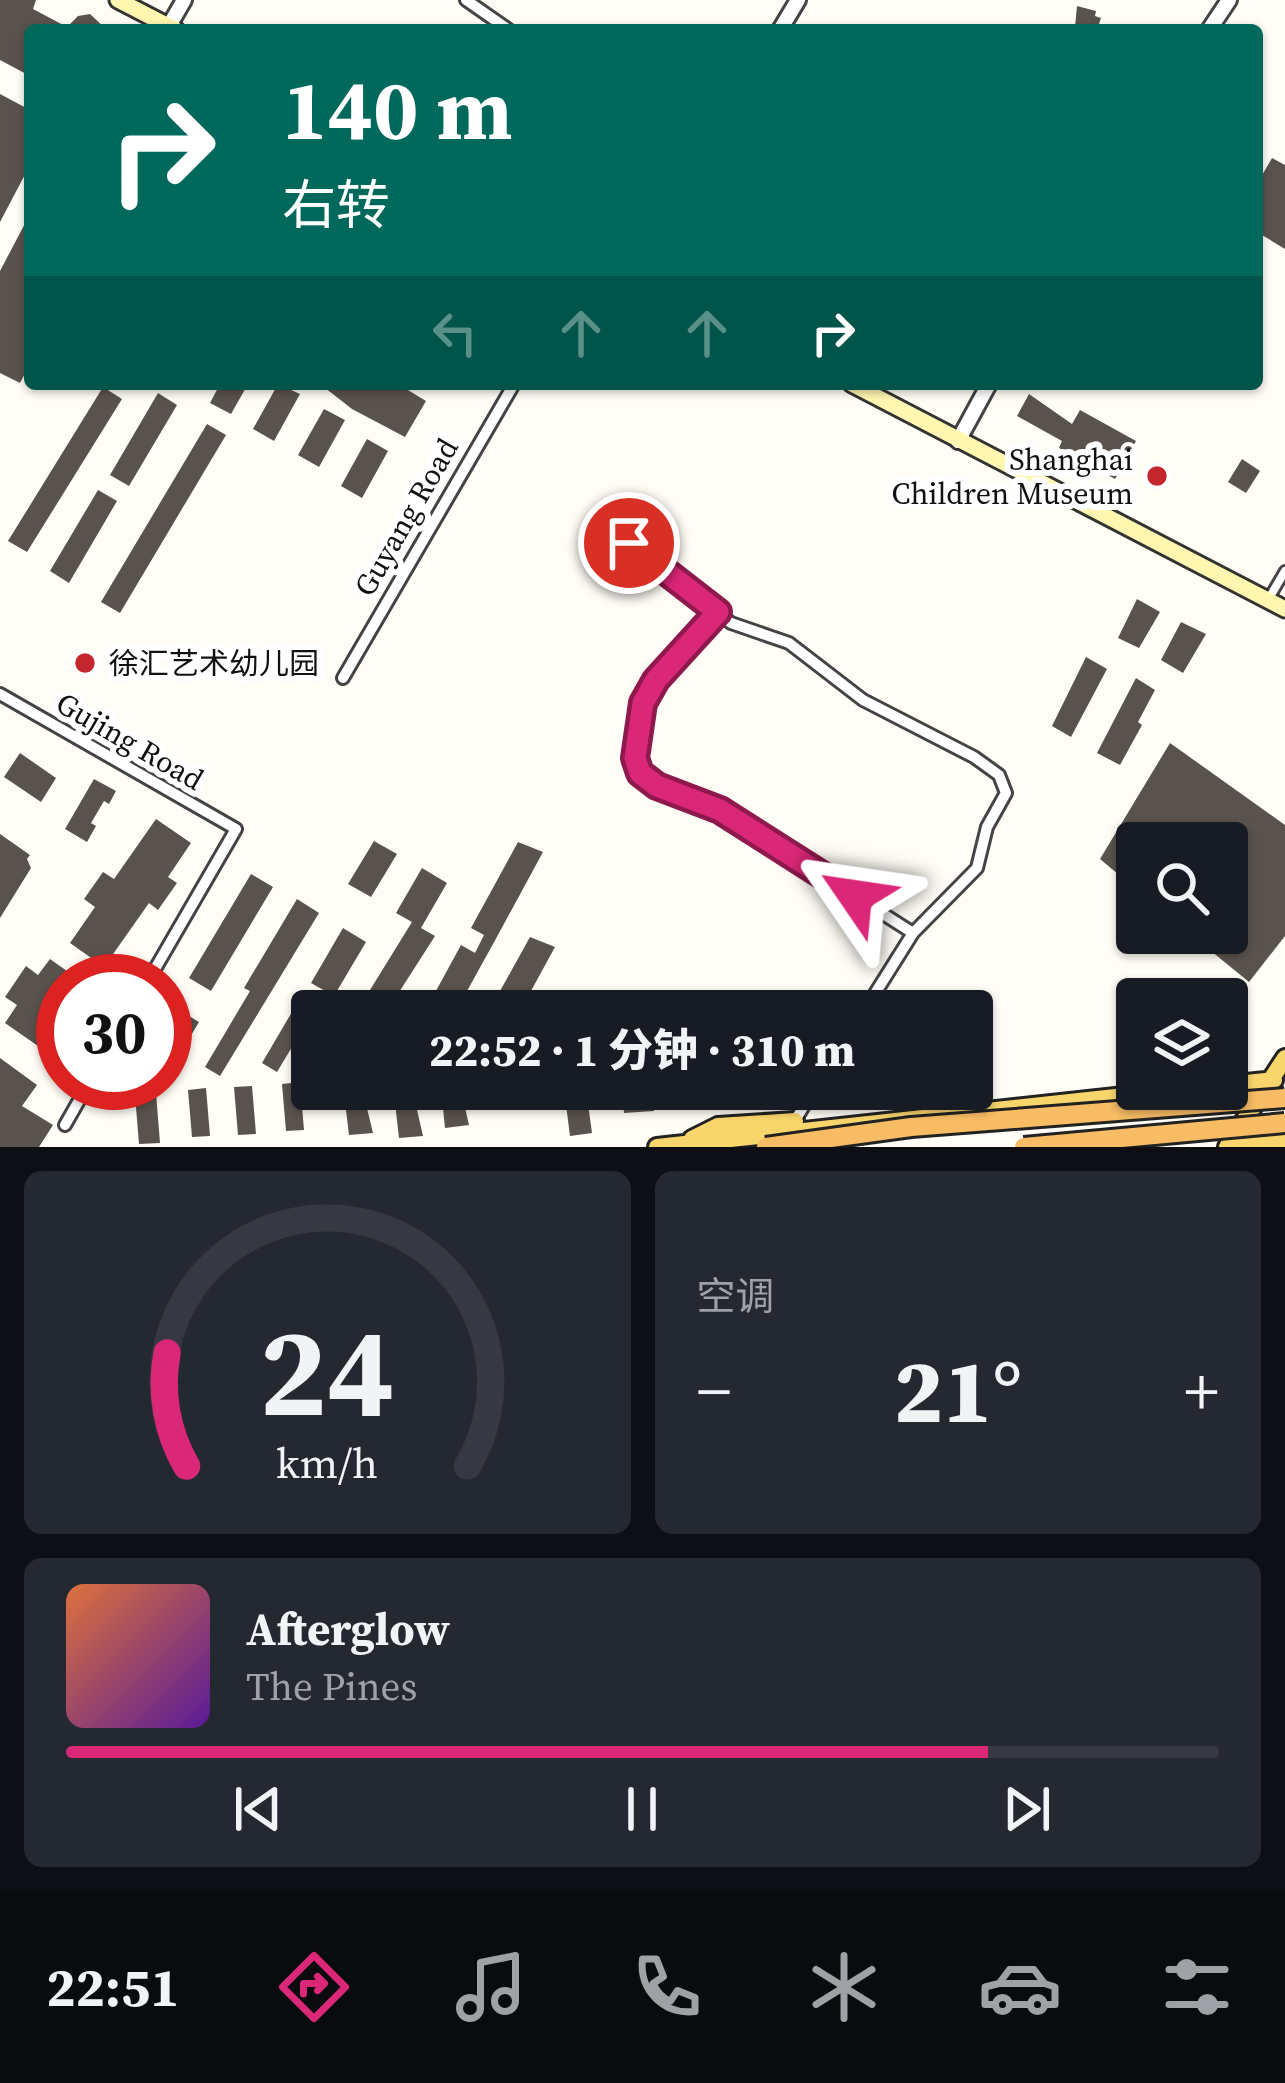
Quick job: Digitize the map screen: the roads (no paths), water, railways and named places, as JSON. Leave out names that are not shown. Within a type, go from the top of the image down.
[{"type":"highway","points":[[766,1147],[911,1127],[1285,1098]]},
{"type":"highway","points":[[1024,1147],[1285,1123]]},
{"type":"main road","points":[[118,0],[164,24]]},
{"type":"main road","points":[[863,390],[1285,609]]},
{"type":"main road","points":[[1229,1147],[1278,1080],[1285,1058]]},
{"type":"main road","points":[[1248,1083],[1278,1080]]},
{"type":"main road","points":[[657,1147],[791,1126],[844,1126],[1116,1097]]},
{"type":"main road","points":[[1229,1147],[1276,1144],[1285,1123]]},
{"type":"street","points":[[466,0],[500,24]]},
{"type":"street","name":"Guyang Road","points":[[344,678],[511,390]]},
{"type":"street","points":[[958,441],[986,390]]},
{"type":"street","points":[[599,520],[731,623],[788,643],[862,700],[998,775],[1006,793],[987,827],[977,868],[914,933],[877,990]]},
{"type":"street","points":[[1268,600],[1285,571]]},
{"type":"street","points":[[718,612],[656,680],[643,703],[635,758],[640,773],[657,786],[720,810],[914,933]]},
{"type":"street","name":"Gujing Road","points":[[0,694],[236,829],[164,954]]},
{"type":"street","points":[[64,1125],[73,1110]]},
{"type":"street","points":[[791,1126],[801,1110]]},
{"type":"place","name":"Shanghai Children Museum","points":[[1157,476]]},
{"type":"place","name":"徐汇艺术幼儿园","points":[[85,663]]}]
